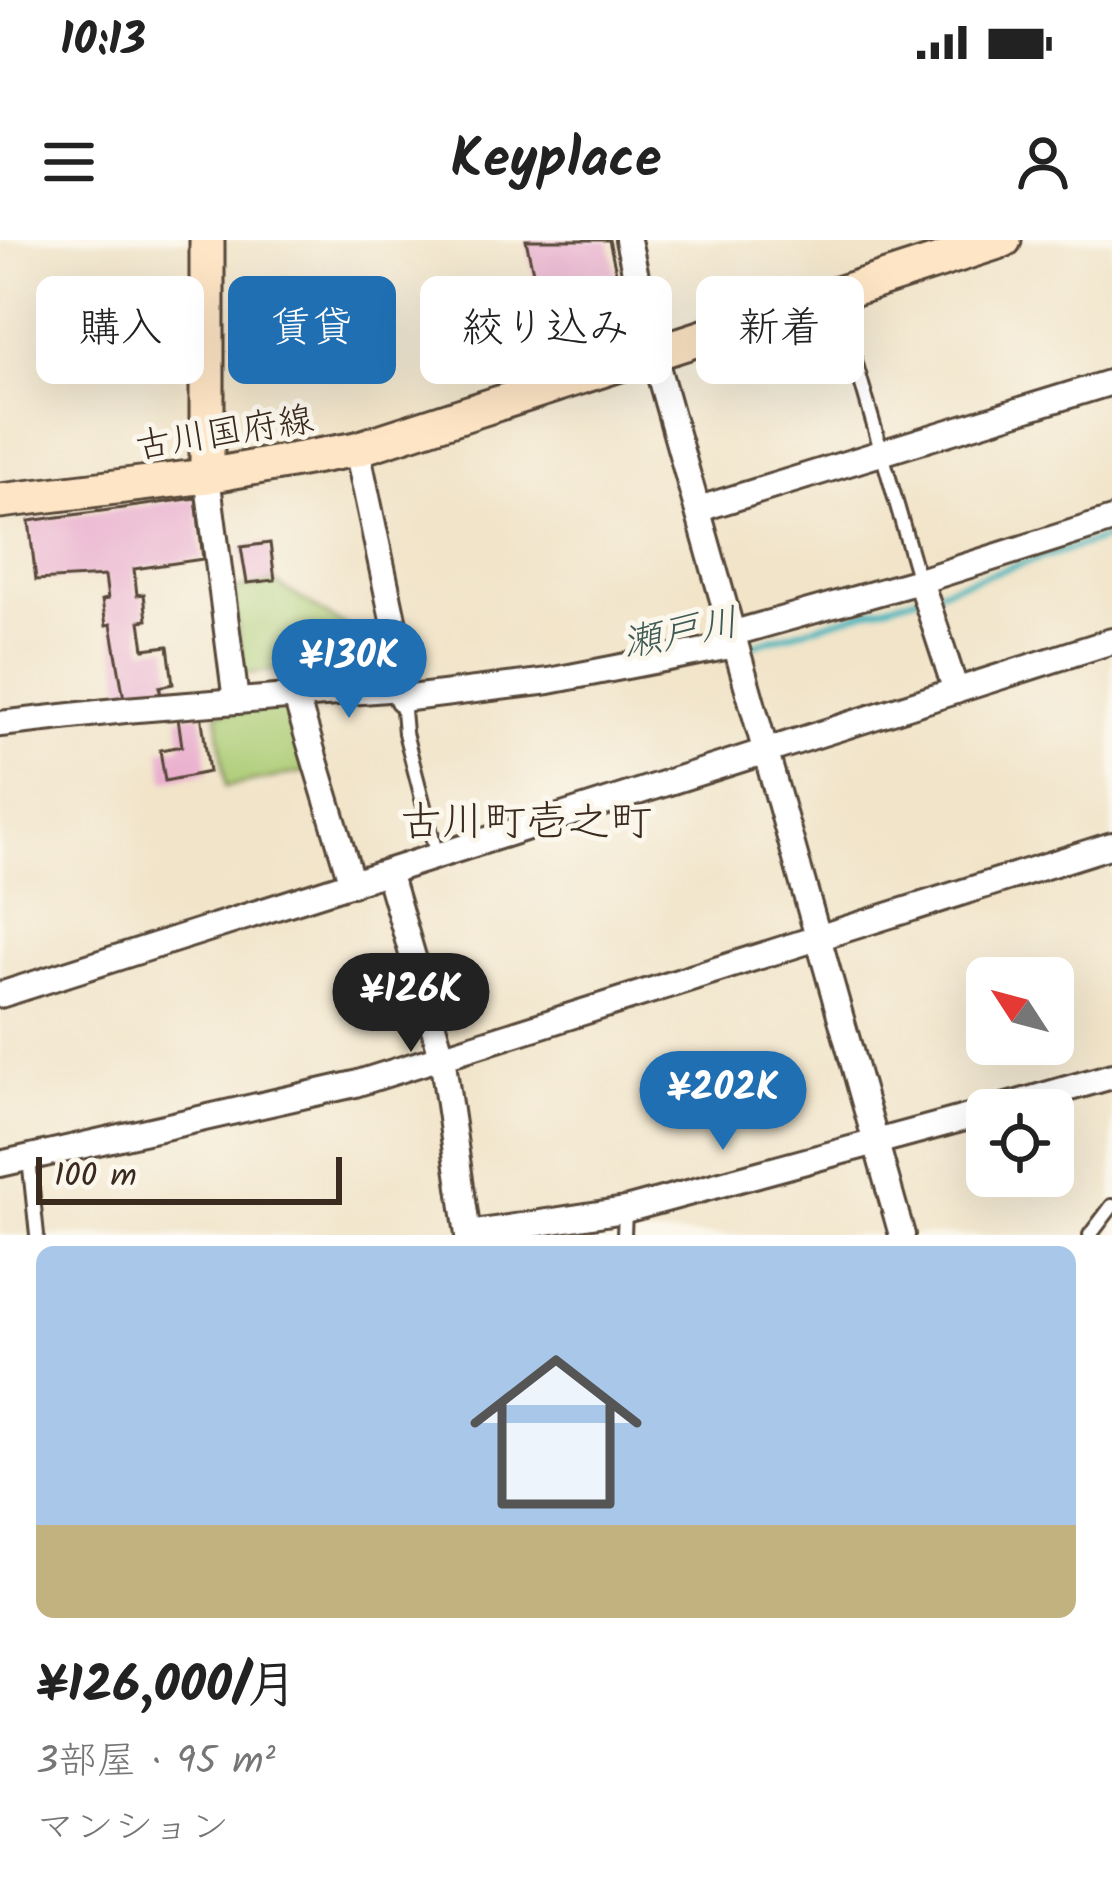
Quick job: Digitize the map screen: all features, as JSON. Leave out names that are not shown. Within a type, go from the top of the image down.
[{"type":"main road","points":[[207,240],[207,476]]},
{"type":"main road","name":"古川国府線","points":[[864,278],[908,254],[1004,240]]},
{"type":"main road","name":"古川国府線","points":[[0,500],[207,476],[357,449],[555,384]]},
{"type":"street","points":[[628,240],[636,276]]},
{"type":"street","points":[[699,509],[1112,382]]},
{"type":"street","points":[[662,384],[902,1235]]},
{"type":"street","points":[[357,449],[402,662],[396,672],[409,696]]},
{"type":"street","points":[[207,476],[236,701]]},
{"type":"street","points":[[0,724],[295,694],[409,696],[549,681],[725,647],[923,590],[1112,520]]},
{"type":"street","points":[[923,590],[956,691]]},
{"type":"street","points":[[0,995],[1112,641]]},
{"type":"street","points":[[295,694],[352,884]]},
{"type":"street","points":[[0,1164],[356,1084],[1112,845]]},
{"type":"street","points":[[388,872],[442,1056],[468,1235],[624,1222],[966,1118]]},
{"type":"street","points":[[1067,1089],[1112,1076]]},
{"type":"lane","points":[[863,384],[923,590]]},
{"type":"lane","points":[[409,696],[405,733],[437,857]]},
{"type":"lane","points":[[29,1159],[37,1235]]},
{"type":"lane","points":[[1090,1235],[1112,1206]]},
{"type":"green space","points":[[274,582],[350,629],[355,662],[243,674],[233,590]]},
{"type":"green space","points":[[288,705],[308,771],[226,787],[217,713]]},
{"type":"building","points":[[526,240],[609,240],[617,276],[534,276]]},
{"type":"building","points":[[196,498],[203,559],[134,569],[137,595],[144,594],[147,620],[140,621],[144,649],[168,646],[173,684],[159,687],[161,694],[124,699],[102,600],[108,599],[105,576],[36,580],[29,521]]},
{"type":"building","points":[[270,543],[275,580],[247,583],[241,547]]},
{"type":"building","points":[[201,713],[209,772],[165,781],[160,750],[182,746],[178,718]]},
{"type":"waterway","name":"瀬戸川","points":[[932,592],[1112,536]]},
{"type":"waterway","name":"瀬戸川","points":[[742,648],[919,596]]},
{"type":"district","name":"古川町壱之町","points":[[526,820]]}]
